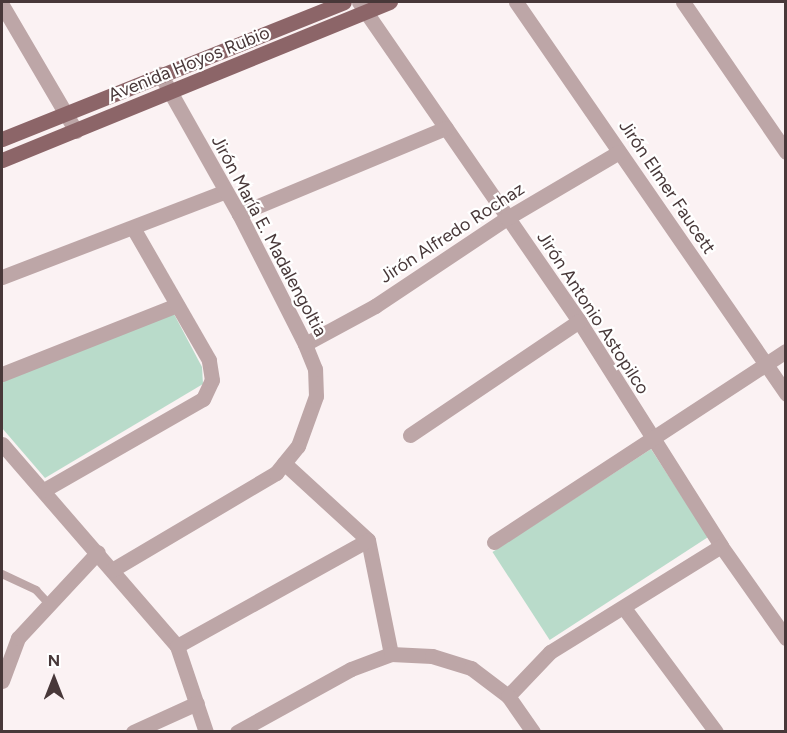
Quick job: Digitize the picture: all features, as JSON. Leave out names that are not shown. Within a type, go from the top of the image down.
[{"type":"main road","name":"Avenida Hoyos Rubio","points":[[2,139],[344,2]]},
{"type":"main road","name":"Avenida Hoyos Rubio","points":[[2,160],[170,93],[363,6],[390,2]]},
{"type":"street","name":"Jirón Elmer Faucett","points":[[516,2],[786,394]]},
{"type":"street","points":[[682,2],[786,152]]},
{"type":"street","points":[[2,5],[76,130]]},
{"type":"street","name":"Jirón Antonio Astopilco","points":[[363,6],[579,321],[652,439],[786,638]]},
{"type":"street","name":"Jirón María E. Madalengoltia","points":[[112,570],[276,473],[298,446],[316,396],[315,369],[305,344],[239,214],[224,192],[160,74]]},
{"type":"street","points":[[239,214],[446,128]]},
{"type":"street","name":"Jirón Alfredo Rochaz","points":[[305,344],[375,306],[507,218],[619,152]]},
{"type":"street","points":[[2,277],[224,192]]},
{"type":"street","points":[[44,490],[203,399],[212,380],[209,360],[133,228]]},
{"type":"street","points":[[2,374],[177,305]]},
{"type":"street","points":[[410,435],[579,321]]},
{"type":"street","points":[[494,542],[786,351]]},
{"type":"street","points":[[2,444],[98,552],[177,646],[206,732]]},
{"type":"street","points":[[284,463],[368,540],[391,654]]},
{"type":"street","points":[[177,646],[368,540]]},
{"type":"street","points":[[508,696],[550,652],[722,546]]},
{"type":"street","points":[[2,681],[18,638],[48,603],[98,552]]},
{"type":"street","points":[[624,608],[709,729]]},
{"type":"street","points":[[237,732],[351,669],[391,654],[432,656],[471,668],[508,696],[533,732]]},
{"type":"street","points":[[133,732],[197,703]]},
{"type":"lane","points":[[2,574],[36,590],[48,603]]},
{"type":"green space","points":[[174,314],[202,367],[203,384],[45,478],[2,428],[2,380]]},
{"type":"green space","points":[[651,449],[708,537],[550,640],[492,552]]}]
